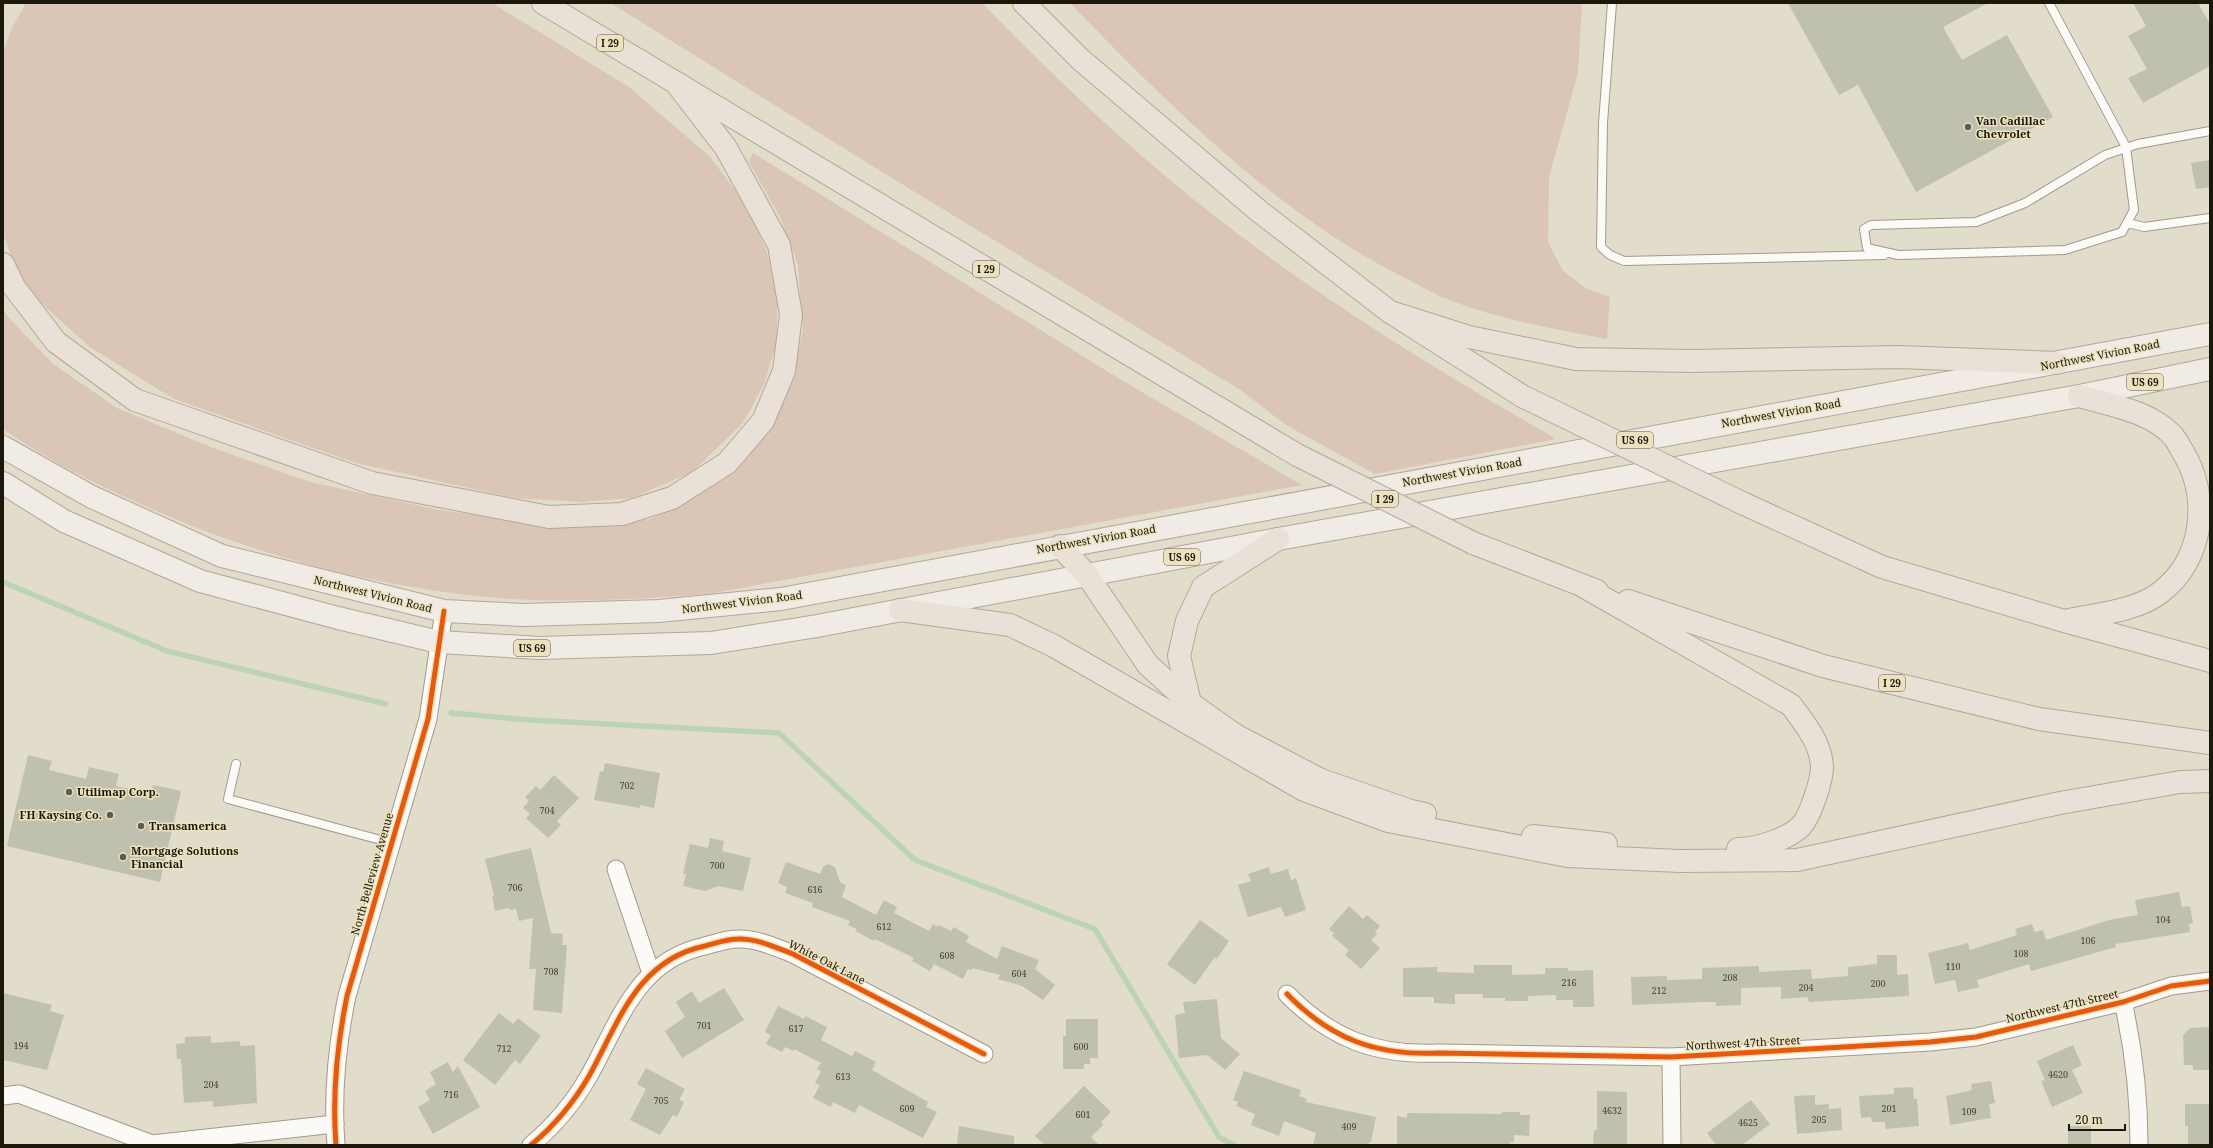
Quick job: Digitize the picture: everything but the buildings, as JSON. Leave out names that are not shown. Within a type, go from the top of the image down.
[{"type":"highway","name":"I 29","points":[[543,3],[1296,455],[1473,543],[1583,586],[1830,668],[2039,719],[2210,743]]},
{"type":"highway","points":[[1024,3],[1080,59],[1254,206],[1390,312],[1522,396],[1740,502],[1882,567],[2064,621],[2210,661]]},
{"type":"highway","points":[[3,264],[14,287],[56,342],[135,400],[372,483],[550,517],[622,514],[672,498],[727,463],[763,421],[784,371],[785,364],[791,315],[779,245],[726,148],[676,83]]},
{"type":"highway","points":[[1390,312],[1469,336],[1576,359],[1692,361],[1899,357],[2057,363]]},
{"type":"highway","points":[[2064,621],[2129,608],[2161,592],[2184,568],[2197,539],[2200,511],[2197,484],[2189,462],[2173,436],[2147,417],[2079,396]]},
{"type":"highway","points":[[1190,703],[1179,656],[1187,621],[1203,587],[1278,539]]},
{"type":"highway","points":[[1060,546],[1087,575],[1148,665],[1190,703],[1234,735],[1321,780],[1411,812],[1513,833],[1636,847],[1746,849],[1767,845],[1801,826],[1817,794],[1822,767],[1814,736],[1791,705],[1583,586]]},
{"type":"highway","points":[[900,610],[1010,625],[1054,646],[1304,790],[1388,820],[1568,856],[1680,861],[1797,860],[2060,803],[2180,782],[2210,781]]},
{"type":"main road","name":"Northwest Vivion Road","points":[[3,447],[92,497],[222,556],[444,611],[523,615],[659,611],[781,599],[1060,546],[2210,334]]},
{"type":"main road","name":"US 69","points":[[3,483],[64,521],[200,581],[338,618],[439,642],[538,648],[711,643],[900,610],[1278,539],[2079,396],[2210,369]]},
{"type":"street","name":"North Belleview Avenue","points":[[336,1145],[335,1076],[341,1027],[347,996],[428,719],[444,611]]},
{"type":"street","points":[[616,869],[651,973]]},
{"type":"street","name":"White Oak Lane","points":[[530,1145],[556,1121],[573,1100],[588,1076],[626,1003],[651,973],[673,958],[697,947],[739,939],[766,944],[793,954],[984,1054]]},
{"type":"street","name":"Northwest 47th Street","points":[[1287,994],[1304,1011],[1328,1028],[1366,1046],[1390,1052],[1414,1054],[1671,1057],[1930,1042],[1976,1037],[2123,1002],[2171,986],[2210,981]]},
{"type":"street","points":[[2123,1002],[2134,1058],[2139,1106],[2139,1145]]},
{"type":"street","points":[[1671,1057],[1672,1145]]},
{"type":"street","points":[[3,1096],[19,1094],[152,1144],[176,1143],[335,1124]]},
{"type":"lane","points":[[1612,3],[1603,123],[1601,247],[1624,261],[2065,250],[2122,232],[2134,210],[2126,148],[2049,3]]},
{"type":"lane","points":[[1898,255],[1867,248],[1864,229],[1871,225],[1976,222],[2025,203],[2105,155],[2126,148],[2210,131]]},
{"type":"lane","points":[[2127,223],[2144,226],[2210,218]]},
{"type":"lane","points":[[236,764],[228,799],[392,843]]},
{"type":"shaded area","points":[[26,3],[492,3],[629,87],[710,157],[747,206],[767,252],[777,296],[777,342],[764,384],[743,423],[692,472],[632,498],[581,502],[515,498],[356,463],[174,399],[91,348],[23,287],[3,234],[3,52],[12,28]]},
{"type":"shaded area","points":[[611,3],[982,3],[1037,59],[1122,139],[1212,214],[1253,245],[1337,304],[1423,360],[1556,439],[1375,474],[1286,425],[1242,391],[869,164]]},
{"type":"shaded area","points":[[1070,3],[1582,3],[1578,73],[1549,177],[1548,242],[1563,271],[1586,288],[1610,297],[1607,339],[1567,332],[1490,314],[1471,308],[1436,294],[1363,255],[1317,225],[1272,192],[1229,157],[1147,81]]},
{"type":"shaded area","points":[[753,153],[1133,387],[1302,485],[708,594],[615,600],[522,599],[460,594],[372,580],[330,570],[246,545],[204,531],[108,489],[46,457],[3,429],[3,309],[9,318],[52,363],[117,408],[213,448],[310,482],[439,510],[575,528],[651,519],[725,479],[757,442],[791,385],[803,331],[798,265],[780,217],[749,162]]},
{"type":"waterway","points":[[3,582],[167,651],[386,704]]},
{"type":"waterway","points":[[451,713],[529,720],[779,733],[915,860],[1095,929],[1219,1137],[1234,1145]]},
{"type":"cycle path","points":[[336,1145],[336,1070],[340,1033],[347,996],[428,719],[444,611]]},
{"type":"cycle path","points":[[531,1145],[556,1122],[577,1095],[589,1076],[621,1015],[646,979],[662,965],[682,953],[726,940],[752,940],[793,954],[984,1054]]},
{"type":"cycle path","points":[[1287,994],[1320,1023],[1356,1042],[1375,1048],[1416,1053],[1671,1057],[1930,1042],[1976,1037],[2123,1002],[2171,986],[2210,981]]},
{"type":"place","name":"Van Cadillac Chevrolet","points":[[1968,127]]},
{"type":"place","name":"Utilimap Corp.","points":[[69,792]]},
{"type":"place","name":"FH Kaysing Co.","points":[[110,815]]},
{"type":"place","name":"Transamerica","points":[[141,826]]},
{"type":"place","name":"Mortgage Solutions Financial","points":[[123,857]]}]
